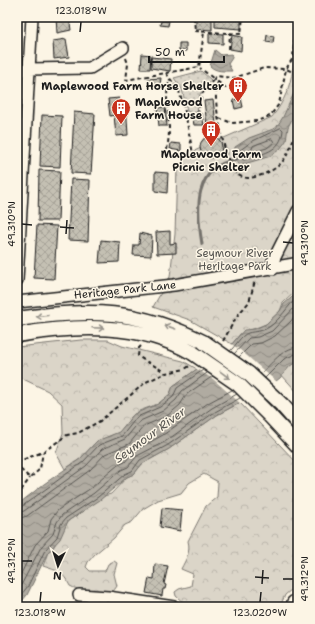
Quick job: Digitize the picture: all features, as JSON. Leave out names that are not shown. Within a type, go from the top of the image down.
[{"type":"main road","points":[[17,320],[80,312],[132,316],[177,329],[205,343],[249,374],[298,422]]},
{"type":"main road","points":[[17,335],[63,329],[108,328],[153,336],[172,342],[238,384],[298,446]]},
{"type":"street","points":[[17,280],[20,159],[30,69],[32,17]]},
{"type":"street","points":[[30,69],[90,68],[124,51]]},
{"type":"street","points":[[273,269],[273,261],[298,212]]},
{"type":"street","name":"Heritage Park Lane","points":[[17,302],[174,285],[257,272],[294,264]]},
{"type":"street","points":[[79,595],[108,597],[174,607]]},
{"type":"path","points":[[194,17],[194,31],[241,34],[243,17]]},
{"type":"path","points":[[219,118],[232,123],[257,121],[270,116],[279,104],[286,69],[293,58],[296,17]]},
{"type":"path","points":[[199,67],[204,32]]},
{"type":"path","points":[[229,49],[230,33]]},
{"type":"path","points":[[124,51],[128,64],[126,80],[199,67],[226,88]]},
{"type":"path","points":[[185,112],[191,114],[198,113],[202,94],[216,76],[234,78],[264,68],[286,69],[298,74]]},
{"type":"path","points":[[166,73],[179,91],[185,112],[193,154]]},
{"type":"path","points":[[167,150],[169,131],[167,108],[168,85],[170,79]]},
{"type":"path","points":[[218,82],[216,94],[219,118],[227,154],[234,171],[246,179],[266,174],[280,166],[288,155],[298,124]]},
{"type":"path","points":[[222,343],[237,316],[249,302],[254,290],[257,272]]},
{"type":"path","points":[[143,344],[139,348],[138,356],[166,373]]},
{"type":"path","points":[[30,478],[19,468],[17,462],[43,452],[66,435],[78,433],[100,421],[146,382],[166,373],[185,369],[195,357]]},
{"type":"path","points":[[17,496],[30,478],[40,469],[43,452]]},
{"type":"green space","name":"Seymour River Heritage Park","points":[[294,17],[298,17],[298,289],[283,303],[280,311],[266,324],[240,334],[232,344],[190,320],[153,307],[170,277],[175,234],[177,168],[192,152],[272,117],[286,94],[293,69]]},
{"type":"green space","points":[[201,71],[211,80],[200,94],[197,112],[191,113],[187,111],[182,89],[174,78]]},
{"type":"green space","points":[[81,340],[108,340],[122,346],[183,361],[197,369],[173,386],[170,394],[158,404],[139,411],[131,417],[119,433],[97,441],[80,459],[65,469],[56,453],[63,433],[62,404],[48,391],[17,376],[17,347]]},
{"type":"green space","points":[[298,358],[298,393],[279,372]]},
{"type":"green space","points":[[240,403],[298,464],[298,584],[285,595],[282,602],[275,607],[188,607],[176,596],[175,592],[179,589],[191,586],[193,574],[181,569],[188,552],[188,541],[206,506],[217,497],[218,482],[204,474],[189,483],[181,493],[158,500],[143,509],[132,522],[125,525],[114,538],[88,562],[86,567],[90,571],[105,571],[108,564],[114,561],[117,563],[114,574],[117,586],[111,593],[100,594],[73,588],[60,573],[43,566],[48,552],[53,548],[68,521],[104,496],[111,494],[127,477],[134,474],[142,464],[169,449],[217,415]]},
{"type":"water","points":[[215,50],[221,55],[232,54],[232,58],[228,64],[232,71],[217,70],[210,66]]},
{"type":"water","points":[[294,93],[292,119],[288,127],[286,141],[280,149],[271,156],[244,164],[239,164],[234,159],[235,147],[249,138],[276,128]]},
{"type":"water","name":"Seymour River","points":[[298,292],[298,361],[290,366],[280,378],[267,388],[217,415],[169,449],[142,464],[134,474],[127,477],[100,500],[68,521],[60,539],[48,552],[27,595],[17,607],[17,505],[80,459],[97,441],[119,432],[134,414],[158,404],[170,394],[173,386],[232,344],[244,330],[255,329],[266,324],[280,311],[284,304]]},
{"type":"pier","points":[[230,343],[277,382],[268,389],[241,404],[213,379],[195,368]]},
{"type":"building","points":[[56,17],[69,17],[71,30],[57,33]]},
{"type":"building","points":[[196,17],[212,17],[212,30],[196,29]]},
{"type":"building","points":[[215,17],[241,17],[241,29],[215,27]]},
{"type":"building","points":[[161,21],[169,21],[168,26],[160,25]]},
{"type":"building","points":[[209,33],[223,34],[223,44],[209,43]]},
{"type":"building","points":[[232,35],[242,37],[241,51],[230,49]]},
{"type":"building","points":[[267,35],[274,36],[273,43],[266,42]]},
{"type":"building","points":[[66,39],[69,57],[54,59],[53,41]]},
{"type":"building","points":[[179,43],[186,43],[186,51],[179,51]]},
{"type":"building","points":[[142,54],[151,55],[150,69],[141,69]]},
{"type":"building","points":[[151,57],[171,59],[170,71],[151,68]]},
{"type":"building","points":[[161,78],[160,85],[149,86],[148,79]]},
{"type":"building","name":"Maplewood Farm House","points":[[119,98],[120,104],[126,103],[128,135],[116,136],[114,115],[110,116],[108,99]]},
{"type":"building","name":"Maplewood Farm Horse Shelter","points":[[241,98],[243,107],[235,109],[233,100]]},
{"type":"building","points":[[213,100],[216,124],[207,125],[204,101]]},
{"type":"building","points":[[165,107],[167,126],[159,126],[157,108]]},
{"type":"building","points":[[74,112],[95,114],[91,174],[71,173]]},
{"type":"building","points":[[202,114],[204,125],[194,125],[192,115]]},
{"type":"building","points":[[42,115],[62,116],[60,167],[40,166]]},
{"type":"building","name":"Maplewood Farm Picnic Shelter","points":[[211,136],[215,137],[221,143],[221,151],[215,157],[211,158],[207,157],[201,151],[200,147],[201,143],[207,137]]},
{"type":"building","points":[[171,143],[181,144],[181,151],[170,149]]},
{"type":"building","points":[[39,170],[60,171],[58,221],[38,221]]},
{"type":"building","points":[[155,172],[168,173],[167,193],[155,191]]},
{"type":"building","points":[[71,179],[90,180],[88,241],[68,240]]},
{"type":"building","points":[[37,225],[57,226],[54,279],[34,278]]},
{"type":"building","points":[[170,231],[170,244],[176,243],[176,253],[157,254],[156,232]]},
{"type":"building","points":[[140,233],[152,236],[151,256],[133,255],[134,245],[139,245]]},
{"type":"building","points":[[101,240],[120,242],[119,262],[99,263]]},
{"type":"building","points":[[162,508],[182,510],[180,531],[160,527]]},
{"type":"building","points":[[155,564],[168,566],[164,584],[166,585],[165,589],[163,589],[162,596],[146,593],[149,578],[154,579]]},
{"type":"waterway","points":[[292,104],[298,95]]},
{"type":"waterway","points":[[202,244],[199,203],[205,180],[212,171],[223,163],[237,159]]},
{"type":"place","name":"Maplewood Farm Horse Shelter","points":[[238,103]]},
{"type":"place","name":"Maplewood Farm House","points":[[121,125]]},
{"type":"place","name":"Maplewood Farm Picnic Shelter","points":[[211,147]]}]
